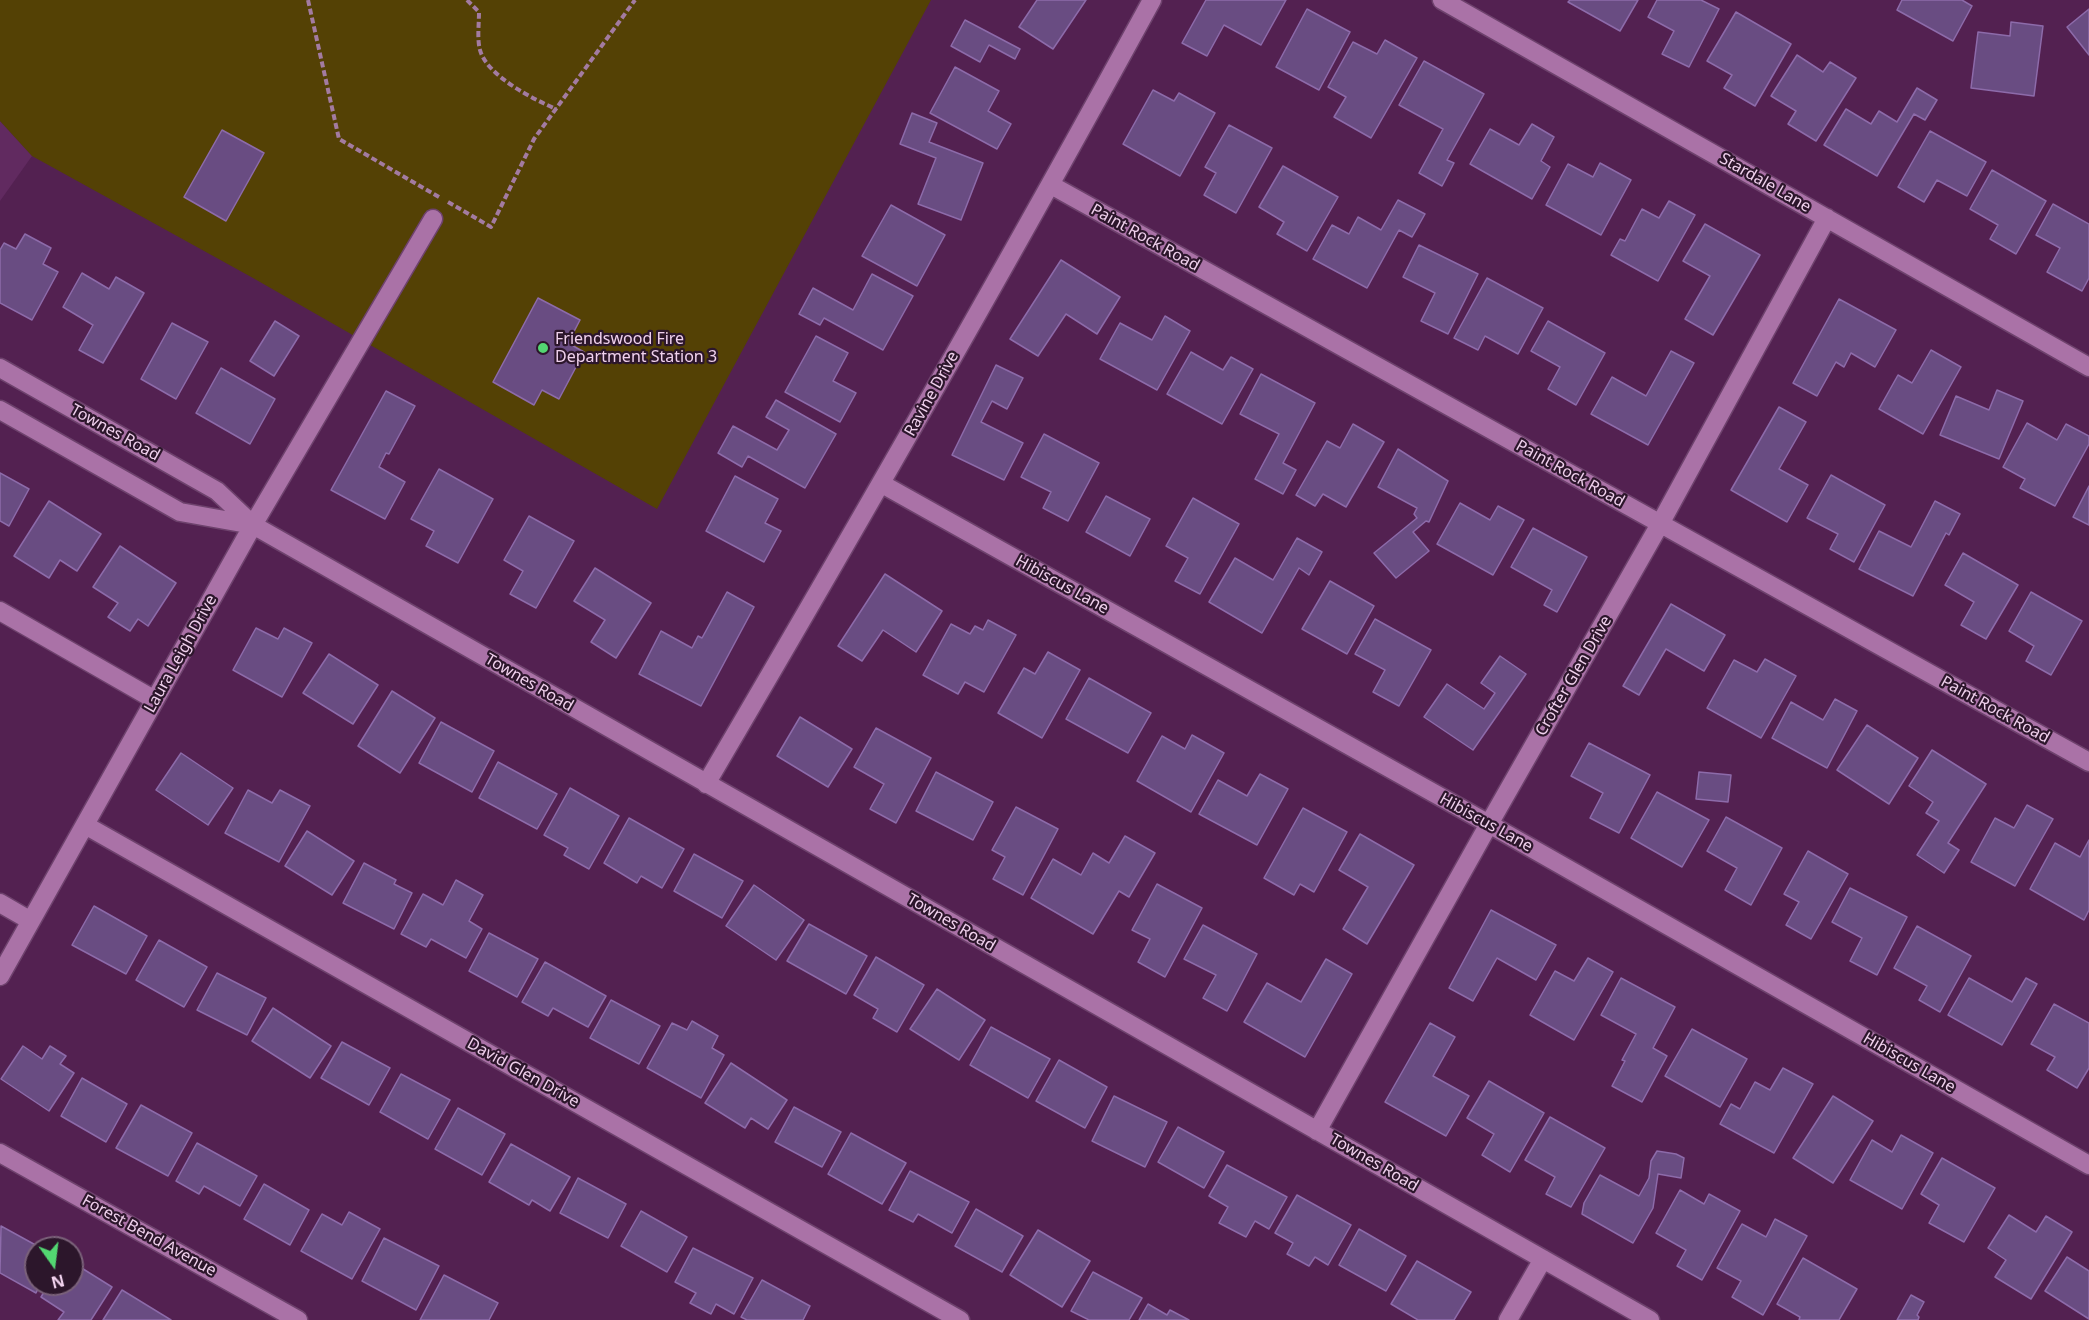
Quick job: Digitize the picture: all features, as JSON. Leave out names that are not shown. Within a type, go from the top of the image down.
[{"type":"street","name":"Ravine Drive","points":[[706,784],[882,484],[1051,185],[1152,0]]},
{"type":"street","name":"Stardale Lane","points":[[1442,0],[2089,367]]},
{"type":"street","name":"Paint Rock Road","points":[[1051,185],[2089,762]]},
{"type":"street","name":"Crofter Glen Drive","points":[[1317,1131],[1660,524],[1827,218]]},
{"type":"street","name":"Laura Leigh Drive","points":[[0,976],[253,525],[434,219]]},
{"type":"street","name":"Townes Road","points":[[0,368],[217,491],[253,525],[1650,1320]]},
{"type":"street","name":"Townes Road","points":[[0,410],[180,512],[253,525]]},
{"type":"street","name":"Hibiscus Lane","points":[[882,484],[1489,824],[2089,1165]]},
{"type":"street","points":[[0,611],[155,700]]},
{"type":"street","name":"David Glen Drive","points":[[85,825],[960,1320]]},
{"type":"street","points":[[0,903],[31,921]]},
{"type":"street","name":"Forest Bend Avenue","points":[[0,1153],[298,1320]]},
{"type":"street","points":[[1508,1320],[1543,1259]]},
{"type":"path","points":[[308,0],[339,139],[491,227],[534,139],[635,0]]},
{"type":"path","points":[[467,0],[478,12],[480,50],[487,65],[502,78],[536,100],[556,109]]},
{"type":"shaded area","points":[[0,0],[931,0],[657,509],[253,278],[32,156],[0,121]]},
{"type":"shaded area","points":[[0,121],[32,156],[0,201]]},
{"type":"building","points":[[1037,0],[1086,0],[1053,49],[1019,27]]},
{"type":"building","points":[[1206,0],[1286,0],[1261,45],[1224,25],[1207,56],[1182,43]]},
{"type":"building","points":[[1570,0],[1638,0],[1620,31],[1568,2]]},
{"type":"building","points":[[1657,0],[1701,0],[1719,9],[1689,67],[1662,54],[1674,31],[1648,17]]},
{"type":"building","points":[[1902,0],[1962,0],[1972,6],[1953,41],[1897,10]]},
{"type":"building","points":[[1307,9],[1350,32],[1319,90],[1276,67]]},
{"type":"building","points":[[2089,9],[2089,55],[2067,27]]},
{"type":"building","points":[[1736,12],[1791,44],[1755,106],[1724,88],[1732,75],[1707,61]]},
{"type":"building","points":[[965,20],[1020,49],[1015,59],[989,45],[980,62],[951,46]]},
{"type":"building","points":[[2011,22],[2043,26],[2034,96],[1971,88],[1978,32],[2010,36]]},
{"type":"building","points":[[1385,40],[1417,58],[1371,138],[1334,117],[1346,97],[1328,87],[1353,42],[1377,54]]},
{"type":"building","points":[[1797,55],[1823,72],[1830,62],[1856,78],[1816,141],[1788,124],[1796,111],[1771,96]]},
{"type":"building","points":[[1424,61],[1484,94],[1447,160],[1454,163],[1442,186],[1419,173],[1443,129],[1399,105]]},
{"type":"building","points":[[955,67],[999,91],[988,111],[1011,124],[997,149],[930,113]]},
{"type":"building","points":[[1917,88],[1937,100],[1925,120],[1914,114],[1877,176],[1824,145],[1846,109],[1871,124],[1879,111],[1897,122]]},
{"type":"building","points":[[1153,90],[1174,101],[1179,93],[1215,113],[1180,176],[1123,144]]},
{"type":"building","points":[[912,113],[937,123],[929,142],[983,163],[961,220],[918,204],[936,158],[900,144]]},
{"type":"building","points":[[1532,124],[1554,137],[1541,161],[1550,167],[1532,199],[1470,164],[1490,129],[1519,145]]},
{"type":"building","points":[[1229,125],[1272,148],[1236,213],[1204,195],[1216,173],[1205,167]]},
{"type":"building","points":[[222,130],[264,153],[226,221],[184,197]]},
{"type":"building","points":[[1930,131],[1986,162],[1967,196],[1937,180],[1924,202],[1898,187]]},
{"type":"building","points":[[1600,163],[1631,180],[1601,235],[1546,205],[1568,164],[1593,177]]},
{"type":"building","points":[[1283,166],[1338,197],[1307,251],[1277,234],[1284,222],[1259,207]]},
{"type":"building","points":[[1992,170],[2046,201],[2016,254],[1990,239],[1998,225],[1970,209]]},
{"type":"building","points":[[1398,200],[1425,214],[1412,237],[1399,230],[1367,288],[1313,259],[1332,225],[1349,234],[1358,217],[1381,230]]},
{"type":"building","points":[[1669,201],[1695,215],[1658,281],[1611,255],[1620,239],[1625,241],[1642,209],[1659,218]]},
{"type":"building","points":[[2053,204],[2089,224],[2089,278],[2082,291],[2047,272],[2060,248],[2036,235]]},
{"type":"building","points":[[891,205],[945,235],[917,286],[862,256]]},
{"type":"building","points":[[1705,224],[1760,255],[1713,335],[1685,319],[1710,276],[1683,261]]},
{"type":"building","points":[[25,234],[51,248],[43,264],[58,272],[32,320],[0,303],[0,250],[4,243],[16,249]]},
{"type":"building","points":[[1419,245],[1478,274],[1448,334],[1421,321],[1435,293],[1403,277]]},
{"type":"building","points":[[1061,260],[1120,297],[1097,334],[1066,314],[1038,356],[1010,339]]},
{"type":"building","points":[[82,273],[109,289],[116,277],[144,293],[103,363],[79,350],[93,325],[63,307]]},
{"type":"building","points":[[872,274],[913,296],[883,350],[824,318],[820,325],[799,314],[813,288],[853,310]]},
{"type":"building","points":[[1487,278],[1543,308],[1518,354],[1485,336],[1478,350],[1454,338]]},
{"type":"building","name":"Friendswood Fire Department Station 3","points":[[538,298],[580,320],[568,343],[584,352],[559,399],[542,390],[534,405],[493,382]]},
{"type":"building","points":[[1839,299],[1896,330],[1875,367],[1851,353],[1844,367],[1836,362],[1817,396],[1793,383]]},
{"type":"building","points":[[1165,316],[1190,331],[1157,390],[1100,359],[1120,323],[1152,340]]},
{"type":"building","points":[[275,321],[299,336],[274,376],[250,361]]},
{"type":"building","points":[[1548,321],[1605,353],[1576,405],[1548,389],[1560,367],[1531,351]]},
{"type":"building","points":[[172,323],[208,342],[176,399],[141,379]]},
{"type":"building","points":[[816,336],[848,353],[833,381],[856,393],[840,422],[785,392]]},
{"type":"building","points":[[1931,350],[1961,367],[1923,434],[1879,409],[1898,375],[1912,383]]},
{"type":"building","points":[[1671,351],[1694,363],[1648,445],[1591,414],[1612,377],[1646,396]]},
{"type":"building","points":[[1191,352],[1223,370],[1231,357],[1253,369],[1222,424],[1167,394]]},
{"type":"building","points":[[996,365],[1023,378],[1007,409],[992,401],[981,422],[1023,443],[1004,480],[952,455]]},
{"type":"building","points":[[221,368],[275,399],[250,444],[196,413]]},
{"type":"building","points":[[1261,374],[1315,403],[1283,463],[1296,470],[1283,494],[1255,479],[1279,434],[1240,414]]},
{"type":"building","points":[[1997,390],[2023,401],[1999,459],[1940,435],[1956,396],[1989,410]]},
{"type":"building","points":[[386,391],[415,406],[389,454],[386,453],[379,467],[405,482],[385,519],[331,490]]},
{"type":"building","points":[[776,400],[836,434],[805,488],[748,456],[742,467],[718,453],[733,426],[777,450],[789,430],[766,417]]},
{"type":"building","points":[[1779,407],[1806,422],[1779,469],[1808,485],[1787,522],[1731,490]]},
{"type":"building","points":[[2027,423],[2057,440],[2066,424],[2089,436],[2089,444],[2055,506],[2020,488],[2025,479],[2003,467]]},
{"type":"building","points":[[1353,424],[1384,442],[1346,507],[1323,494],[1315,506],[1296,495],[1327,441],[1340,448]]},
{"type":"building","points":[[1044,434],[1099,463],[1068,521],[1043,508],[1051,492],[1021,477]]},
{"type":"building","points":[[1398,449],[1448,481],[1429,522],[1426,521],[1413,532],[1429,551],[1396,578],[1374,553],[1417,518],[1414,514],[1417,508],[1378,487]]},
{"type":"building","points":[[439,469],[493,499],[458,563],[426,546],[434,531],[411,519]]},
{"type":"building","points":[[0,473],[29,489],[9,526],[0,521]]},
{"type":"building","points":[[1831,475],[1885,505],[1854,562],[1830,549],[1838,534],[1807,518]]},
{"type":"building","points":[[735,476],[778,499],[765,523],[781,531],[764,562],[706,531]]},
{"type":"building","points":[[2089,486],[2089,525],[2073,517]]},
{"type":"building","points":[[1106,496],[1150,519],[1130,556],[1086,532]]},
{"type":"building","points":[[1193,498],[1239,524],[1200,594],[1175,581],[1188,558],[1166,546]]},
{"type":"building","points":[[49,501],[101,534],[77,571],[60,560],[49,578],[14,556]]},
{"type":"building","points":[[1935,501],[1960,514],[1949,535],[1946,533],[1913,596],[1859,569],[1879,531],[1911,547]]},
{"type":"building","points":[[1460,503],[1490,520],[1498,506],[1524,520],[1493,575],[1437,544]]},
{"type":"building","points":[[529,516],[574,541],[536,608],[510,594],[523,571],[504,560]]},
{"type":"building","points":[[1533,528],[1587,557],[1557,612],[1544,605],[1552,590],[1511,567]]},
{"type":"building","points":[[1297,538],[1322,552],[1309,575],[1299,568],[1262,633],[1209,602],[1235,558],[1273,580]]},
{"type":"building","points":[[120,546],[176,583],[148,626],[138,619],[130,631],[108,617],[118,603],[93,587]]},
{"type":"building","points":[[1963,553],[2018,585],[1986,639],[1961,625],[1974,602],[1945,585]]},
{"type":"building","points":[[595,568],[651,603],[616,658],[591,642],[605,620],[574,601]]},
{"type":"building","points":[[885,574],[942,611],[916,652],[883,630],[862,661],[838,646]]},
{"type":"building","points":[[1330,581],[1374,606],[1347,654],[1302,629]]},
{"type":"building","points":[[727,592],[754,607],[701,706],[639,674],[661,631],[692,648],[698,636],[702,638]]},
{"type":"building","points":[[2031,592],[2082,621],[2051,675],[2026,661],[2034,646],[2009,631]]},
{"type":"building","points":[[1671,604],[1725,635],[1704,671],[1666,649],[1639,695],[1623,686]]},
{"type":"building","points":[[1375,619],[1431,650],[1399,706],[1373,692],[1385,670],[1355,654]]},
{"type":"building","points":[[988,620],[1016,635],[984,692],[965,682],[958,694],[923,675],[951,624],[970,634],[975,626],[983,630]]},
{"type":"building","points":[[256,628],[278,639],[284,628],[312,643],[282,697],[233,670]]},
{"type":"building","points":[[1048,652],[1080,670],[1042,738],[998,713],[1024,668],[1035,674]]},
{"type":"building","points":[[329,654],[378,685],[353,724],[303,693]]},
{"type":"building","points":[[1500,656],[1526,674],[1473,750],[1424,717],[1447,684],[1484,709],[1495,693],[1481,683]]},
{"type":"building","points":[[1765,659],[1796,676],[1761,738],[1707,708],[1734,660],[1757,672]]},
{"type":"building","points":[[1089,678],[1151,713],[1128,753],[1066,719]]},
{"type":"building","points":[[392,691],[435,718],[400,773],[358,746]]},
{"type":"building","points":[[1835,699],[1857,711],[1827,768],[1772,738],[1791,702],[1823,720]]},
{"type":"building","points":[[800,717],[852,749],[828,787],[777,756]]},
{"type":"building","points":[[441,722],[494,751],[472,792],[419,763]]},
{"type":"building","points":[[1867,725],[1918,758],[1889,804],[1837,770]]},
{"type":"building","points":[[876,728],[931,758],[896,823],[870,809],[884,784],[854,767]]},
{"type":"building","points":[[1192,735],[1224,753],[1191,812],[1137,781],[1162,736],[1185,749]]},
{"type":"building","points":[[1589,743],[1650,775],[1619,833],[1590,818],[1603,793],[1571,776]]},
{"type":"building","points":[[1932,750],[1986,784],[1948,843],[1959,850],[1944,873],[1917,855],[1939,821],[1926,813],[1933,802],[1909,786]]},
{"type":"building","points":[[181,753],[233,788],[208,825],[156,790]]},
{"type":"building","points":[[498,762],[557,794],[537,829],[479,798]]},
{"type":"building","points":[[936,772],[993,802],[973,840],[916,811]]},
{"type":"building","points":[[1699,772],[1731,775],[1728,802],[1696,799]]},
{"type":"building","points":[[1260,774],[1288,789],[1257,845],[1199,814],[1218,780],[1247,796]]},
{"type":"building","points":[[570,788],[619,816],[589,869],[564,855],[568,848],[544,835]]},
{"type":"building","points":[[248,790],[272,803],[280,790],[310,806],[279,862],[225,833]]},
{"type":"building","points":[[1657,792],[1709,820],[1682,867],[1631,838]]},
{"type":"building","points":[[2027,805],[2053,819],[2015,886],[1971,862],[1995,818],[2014,828]]},
{"type":"building","points":[[1016,807],[1058,829],[1023,895],[993,879],[1005,857],[992,850]]},
{"type":"building","points":[[1303,808],[1347,832],[1314,892],[1300,884],[1294,895],[1264,878]]},
{"type":"building","points":[[1726,817],[1782,848],[1751,905],[1725,890],[1737,868],[1707,851]]},
{"type":"building","points":[[629,818],[684,849],[662,888],[641,876],[637,883],[604,863]]},
{"type":"building","points":[[307,831],[354,861],[332,895],[285,866]]},
{"type":"building","points":[[1360,834],[1414,865],[1367,944],[1343,929],[1368,887],[1339,870]]},
{"type":"building","points":[[1125,836],[1155,853],[1129,897],[1119,891],[1093,934],[1031,898],[1053,859],[1081,875],[1093,853],[1109,863]]},
{"type":"building","points":[[2089,840],[2089,910],[2084,920],[2030,889],[2055,843],[2080,857]]},
{"type":"building","points":[[1808,851],[1848,874],[1811,939],[1786,925],[1799,902],[1784,894]]},
{"type":"building","points":[[694,854],[743,881],[722,918],[674,891]]},
{"type":"building","points":[[364,863],[396,880],[394,884],[412,893],[394,929],[343,903]]},
{"type":"building","points":[[456,880],[483,895],[469,921],[482,929],[466,958],[431,939],[426,947],[401,934],[423,894],[443,905]]},
{"type":"building","points":[[1157,884],[1202,908],[1165,977],[1138,962],[1150,939],[1132,930]]},
{"type":"building","points":[[754,885],[804,920],[776,960],[726,926]]},
{"type":"building","points":[[1850,888],[1907,917],[1877,975],[1850,961],[1862,938],[1832,922]]},
{"type":"building","points":[[94,906],[147,936],[126,974],[72,945]]},
{"type":"building","points":[[1491,910],[1556,945],[1536,980],[1497,958],[1473,1001],[1449,988]]},
{"type":"building","points":[[809,924],[867,956],[846,994],[787,961]]},
{"type":"building","points":[[1203,925],[1257,954],[1227,1011],[1203,998],[1216,975],[1184,959]]},
{"type":"building","points":[[1917,926],[1971,956],[1940,1012],[1919,1000],[1927,986],[1894,968]]},
{"type":"building","points":[[489,933],[538,959],[517,997],[469,971]]},
{"type":"building","points":[[159,940],[207,967],[184,1007],[136,980]]},
{"type":"building","points":[[876,957],[924,985],[897,1032],[873,1018],[878,1009],[854,995]]},
{"type":"building","points":[[1588,958],[1613,972],[1574,1040],[1530,1015],[1555,971],[1574,981]]},
{"type":"building","points":[[1326,959],[1352,974],[1305,1057],[1244,1022],[1267,983],[1301,1002]]},
{"type":"building","points":[[545,962],[606,996],[588,1027],[553,1008],[548,1016],[522,1002]]},
{"type":"building","points":[[217,973],[266,998],[247,1035],[197,1010]]},
{"type":"building","points":[[1621,978],[1675,1007],[1653,1048],[1667,1056],[1642,1102],[1612,1086],[1625,1061],[1622,1060],[1636,1034],[1601,1015]]},
{"type":"building","points":[[1969,978],[2012,1002],[2026,978],[2037,984],[2002,1045],[1948,1015]]},
{"type":"building","points":[[937,989],[985,1020],[959,1060],[910,1029]]},
{"type":"building","points":[[611,1000],[660,1026],[639,1064],[590,1038]]},
{"type":"building","points":[[2054,1004],[2089,1023],[2089,1068],[2077,1088],[2047,1070],[2055,1057],[2031,1044]]},
{"type":"building","points":[[273,1008],[331,1046],[310,1078],[252,1041]]},
{"type":"building","points":[[692,1021],[718,1036],[712,1048],[724,1055],[701,1098],[647,1068],[672,1023],[687,1030]]},
{"type":"building","points":[[1430,1023],[1455,1037],[1433,1076],[1469,1096],[1446,1136],[1385,1102]]},
{"type":"building","points":[[991,1027],[1050,1059],[1028,1098],[970,1065]]},
{"type":"building","points":[[1692,1029],[1747,1059],[1720,1107],[1665,1076]]},
{"type":"building","points":[[342,1042],[390,1068],[369,1105],[321,1078]]},
{"type":"building","points":[[23,1046],[42,1059],[50,1046],[66,1056],[60,1064],[74,1073],[49,1111],[1,1079]]},
{"type":"building","points":[[1059,1060],[1107,1087],[1085,1128],[1036,1101]]},
{"type":"building","points":[[731,1063],[787,1100],[768,1129],[751,1118],[745,1128],[705,1103]]},
{"type":"building","points":[[1783,1068],[1813,1084],[1774,1153],[1720,1124],[1731,1104],[1740,1109],[1755,1082],[1770,1090]]},
{"type":"building","points":[[401,1074],[450,1100],[428,1139],[380,1112]]},
{"type":"building","points":[[82,1078],[127,1104],[106,1142],[61,1116]]},
{"type":"building","points":[[1489,1081],[1544,1113],[1510,1172],[1482,1155],[1494,1134],[1467,1118]]},
{"type":"building","points":[[1114,1096],[1167,1122],[1145,1167],[1092,1141]]},
{"type":"building","points":[[1833,1096],[1873,1121],[1833,1183],[1793,1158]]},
{"type":"building","points":[[141,1105],[192,1133],[168,1176],[116,1148]]},
{"type":"building","points":[[794,1107],[841,1132],[822,1167],[775,1142]]},
{"type":"building","points":[[458,1108],[505,1134],[482,1175],[435,1149]]},
{"type":"building","points":[[1550,1117],[1605,1148],[1571,1207],[1546,1194],[1555,1177],[1525,1160]]},
{"type":"building","points":[[1178,1127],[1224,1152],[1204,1188],[1158,1162]]},
{"type":"building","points":[[851,1133],[906,1163],[882,1204],[828,1174]]},
{"type":"building","points":[[1901,1135],[1933,1153],[1902,1209],[1850,1180],[1872,1140],[1892,1152]]},
{"type":"building","points":[[197,1143],[257,1176],[240,1206],[204,1186],[199,1194],[176,1181]]},
{"type":"building","points":[[511,1144],[570,1177],[550,1211],[532,1200],[529,1205],[489,1182]]},
{"type":"building","points":[[1657,1151],[1676,1154],[1684,1158],[1681,1178],[1658,1174],[1653,1208],[1633,1243],[1582,1214],[1584,1203],[1600,1175],[1639,1196],[1649,1178],[1651,1161]]},
{"type":"building","points":[[1942,1158],[1995,1188],[1964,1242],[1929,1223],[1939,1205],[1921,1194]]},
{"type":"building","points":[[1227,1165],[1287,1197],[1269,1229],[1255,1221],[1246,1237],[1219,1223],[1228,1207],[1209,1196]]},
{"type":"building","points":[[910,1171],[969,1202],[952,1233],[918,1214],[913,1222],[889,1210]]},
{"type":"building","points":[[578,1178],[626,1204],[608,1238],[560,1213]]},
{"type":"building","points":[[264,1184],[309,1210],[290,1245],[244,1219]]},
{"type":"building","points":[[1680,1190],[1704,1204],[1709,1194],[1740,1211],[1702,1280],[1677,1266],[1686,1250],[1656,1233]]},
{"type":"building","points":[[1297,1195],[1351,1225],[1328,1265],[1315,1257],[1309,1266],[1287,1254],[1293,1243],[1275,1233]]},
{"type":"building","points":[[976,1209],[1023,1236],[1002,1272],[955,1246]]},
{"type":"building","points":[[641,1211],[687,1237],[667,1272],[621,1246]]},
{"type":"building","points":[[349,1212],[380,1229],[352,1279],[301,1251],[322,1214],[342,1225]]},
{"type":"building","points":[[2009,1215],[2036,1232],[2046,1216],[2072,1232],[2031,1299],[1995,1277],[2006,1260],[1988,1248]]},
{"type":"building","points":[[1775,1219],[1807,1236],[1763,1315],[1732,1297],[1741,1281],[1717,1268],[1742,1224],[1766,1237]]},
{"type":"building","points":[[1,1226],[24,1239],[24,1286],[0,1273]]},
{"type":"building","points":[[1359,1229],[1406,1256],[1386,1291],[1339,1265]]},
{"type":"building","points":[[1038,1230],[1090,1261],[1062,1307],[1010,1275]]},
{"type":"building","points":[[384,1238],[439,1266],[416,1310],[362,1281]]},
{"type":"building","points":[[693,1248],[753,1278],[734,1314],[716,1304],[711,1314],[690,1303],[696,1293],[675,1282]]},
{"type":"building","points":[[2067,1257],[2089,1271],[2089,1319],[2045,1291]]},
{"type":"building","points":[[1803,1258],[1857,1289],[1839,1320],[1799,1320],[1800,1317],[1777,1304]]},
{"type":"building","points":[[1417,1261],[1471,1292],[1454,1320],[1418,1320],[1391,1304]]},
{"type":"building","points":[[84,1270],[112,1287],[91,1320],[58,1320],[64,1312],[41,1297],[84,1296]]},
{"type":"building","points":[[1093,1272],[1142,1298],[1129,1320],[1089,1320],[1071,1311]]},
{"type":"building","points":[[444,1275],[498,1303],[489,1320],[420,1320]]},
{"type":"building","points":[[762,1280],[810,1306],[803,1320],[747,1320],[741,1317]]},
{"type":"building","points":[[122,1290],[171,1320],[103,1320]]},
{"type":"building","points":[[1911,1295],[1924,1302],[1917,1315],[1918,1320],[1897,1320]]},
{"type":"building","points":[[1148,1304],[1167,1315],[1170,1310],[1189,1320],[1139,1320]]},
{"type":"place","name":"Friendswood Fire Department Station 3","points":[[543,348]]}]
